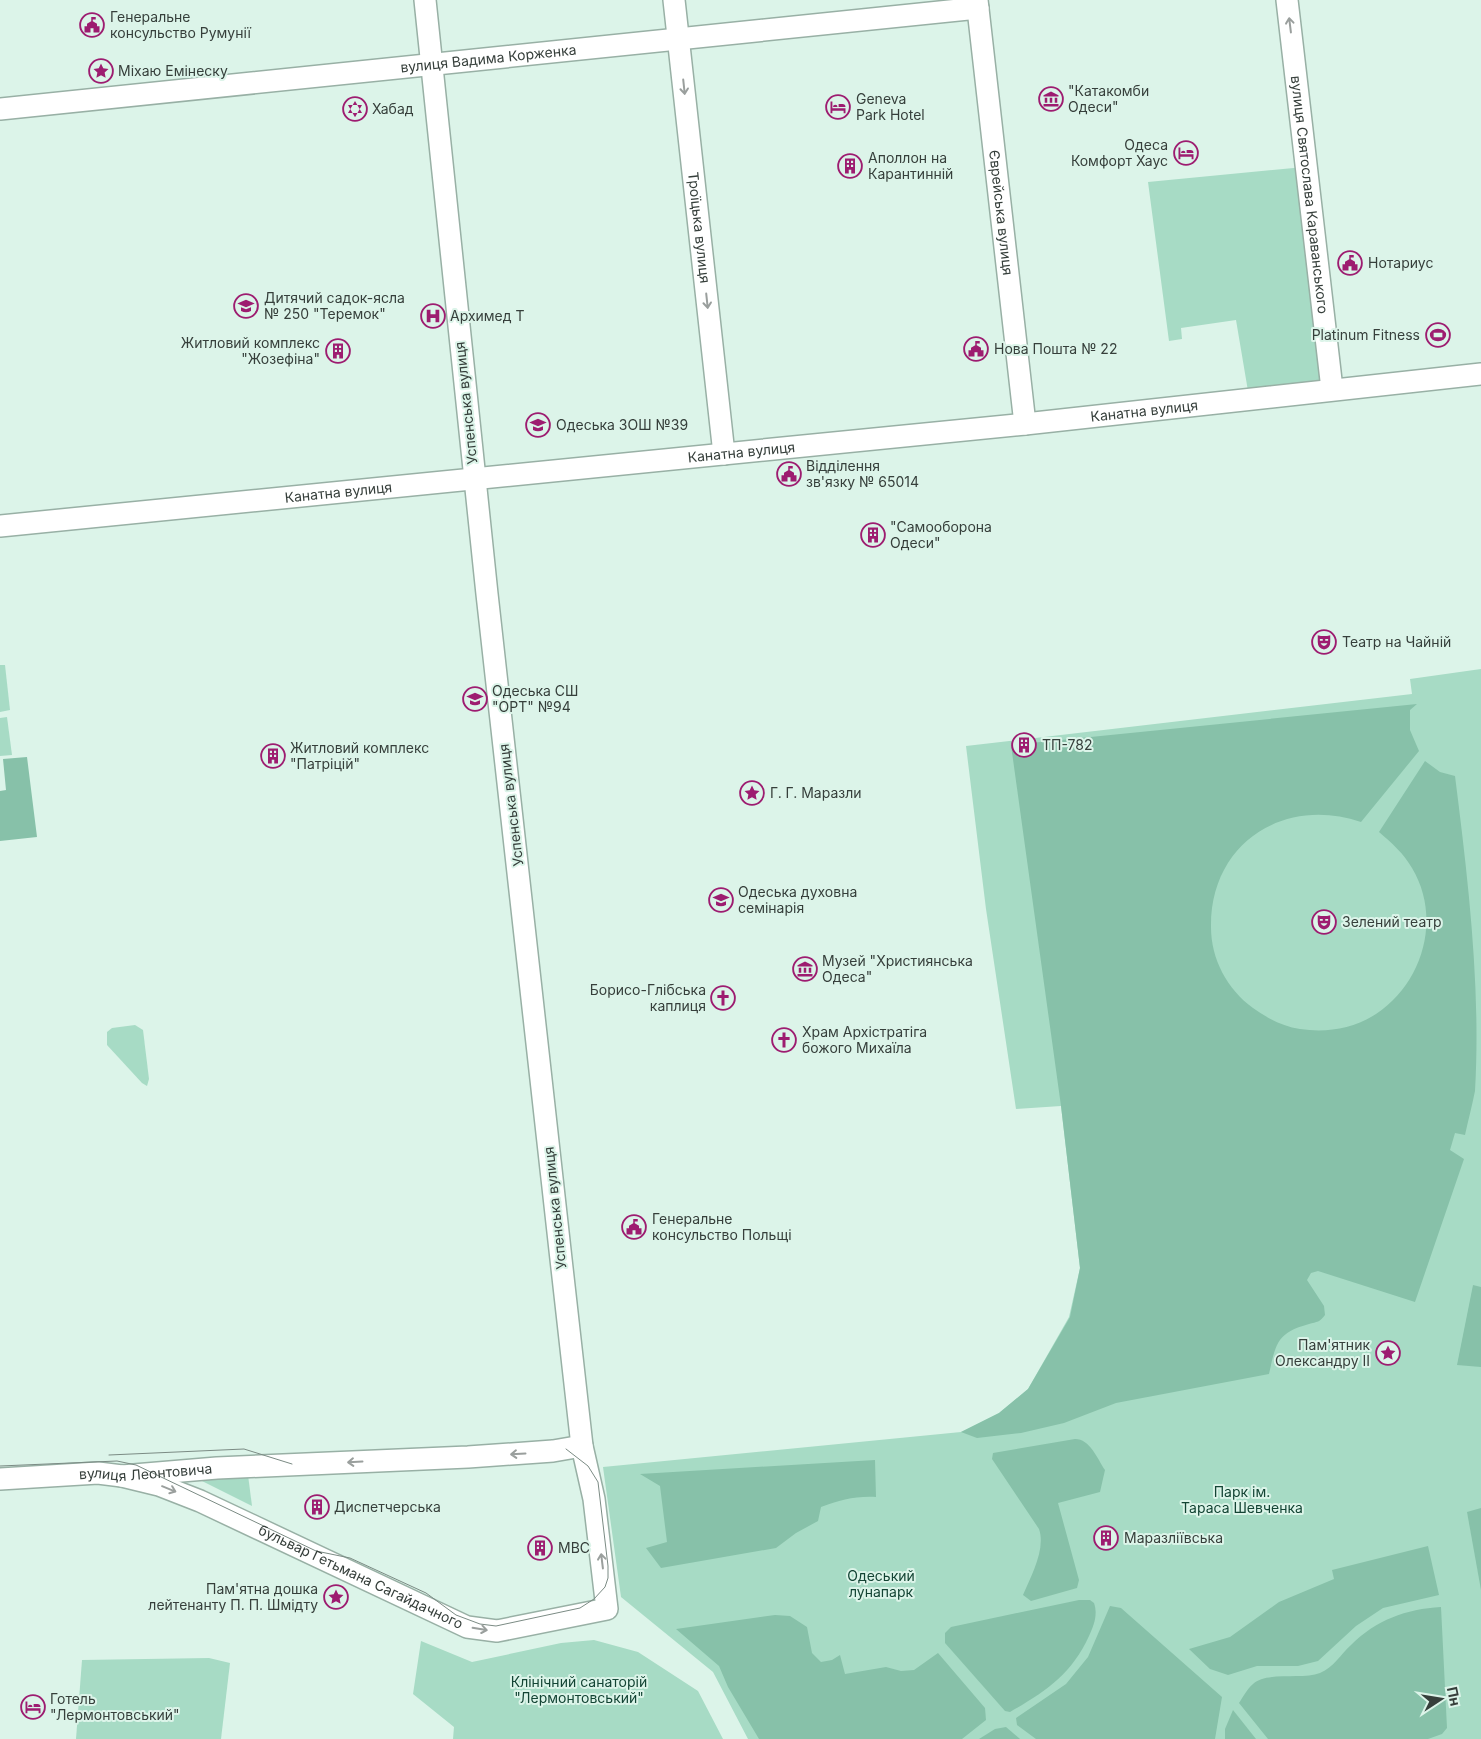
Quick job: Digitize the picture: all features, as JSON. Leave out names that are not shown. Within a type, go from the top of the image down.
[{"type":"street","name":"Успенська вулиця","points":[[424,0],[574,1448],[594,1499],[607,1609]]},
{"type":"street","name":"Троїцька вулиця","points":[[674,0],[724,454]]},
{"type":"street","name":"вулиця Святослава Караванського","points":[[1287,0],[1332,389]]},
{"type":"street","name":"вулиця Вадима Корженка","points":[[0,109],[678,39],[978,4]]},
{"type":"street","name":"Єврейська вулиця","points":[[978,4],[1025,424]]},
{"type":"street","name":"Канатна вулиця","points":[[0,526],[1025,424],[1481,374]]},
{"type":"street","name":"вулиця Леонтовича","points":[[0,1479],[98,1473],[122,1476],[574,1448]]},
{"type":"street","points":[[200,1470],[192,1476],[190,1484],[200,1501]]},
{"type":"street","name":"бульвар Гетьмана Сагайдачного","points":[[122,1476],[159,1485],[200,1501],[467,1627],[497,1631],[607,1609]]},
{"type":"green space","points":[[1304,167],[1332,388],[1249,397],[1236,320],[1181,328],[1182,339],[1169,341],[1148,182]]},
{"type":"green space","points":[[0,665],[5,665],[10,710],[0,712]]},
{"type":"green space","name":"Парк ім. Тараса Шевченка","points":[[1481,669],[1481,1739],[748,1739],[713,1672],[621,1597],[603,1467],[961,1432],[999,1413],[1028,1389],[1069,1317],[1080,1268],[1061,1106],[1016,1109],[986,909],[966,746],[1412,694],[1410,679]]},
{"type":"green space","points":[[1417,704],[1410,710],[1410,730],[1419,751],[1361,822],[1332,816],[1305,816],[1279,822],[1257,833],[1238,850],[1223,872],[1214,897],[1211,927],[1217,962],[1228,982],[1235,992],[1253,1008],[1269,1018],[1293,1028],[1329,1030],[1358,1023],[1376,1014],[1392,1001],[1406,985],[1416,967],[1423,948],[1426,928],[1426,908],[1421,887],[1412,868],[1397,849],[1379,832],[1425,761],[1440,772],[1455,776],[1469,894],[1475,973],[1475,1091],[1465,1135],[1455,1133],[1450,1150],[1464,1159],[1415,1302],[1318,1271],[1311,1273],[1307,1280],[1324,1306],[1325,1315],[1318,1321],[1290,1331],[1279,1341],[1269,1374],[1116,1403],[1064,1423],[1021,1433],[977,1438],[961,1432],[999,1413],[1028,1389],[1070,1317],[1080,1268],[1061,1106],[1011,745]]},
{"type":"green space","points":[[7,717],[12,755],[0,756],[0,718]]},
{"type":"green space","points":[[27,757],[37,837],[0,841],[0,791],[6,790],[3,759]]},
{"type":"green space","points":[[135,1025],[143,1030],[149,1079],[147,1086],[107,1045],[107,1032],[112,1028]]},
{"type":"green space","points":[[1473,1285],[1481,1287],[1481,1367],[1457,1365]]},
{"type":"green space","points":[[1075,1439],[1085,1442],[1089,1446],[1105,1470],[1100,1492],[1058,1503],[1079,1580],[1077,1588],[1031,1601],[1023,1595],[1039,1554],[1041,1537],[1039,1529],[992,1459],[993,1453]]},
{"type":"green space","points":[[875,1460],[876,1497],[848,1499],[821,1507],[818,1521],[796,1533],[776,1548],[661,1568],[646,1548],[667,1542],[660,1486],[640,1474]]},
{"type":"green space","points":[[248,1475],[252,1506],[202,1481],[203,1479]]},
{"type":"green space","points":[[1481,1508],[1481,1590],[1467,1512]]},
{"type":"green space","points":[[1428,1546],[1439,1595],[1383,1608],[1356,1626],[1318,1661],[1298,1666],[1257,1666],[1228,1675],[1210,1669],[1189,1649],[1230,1637],[1279,1602],[1334,1579],[1332,1570]]},
{"type":"green space","points":[[1079,1600],[1090,1600],[1094,1603],[1096,1612],[1095,1620],[1082,1650],[1066,1672],[1056,1681],[1035,1697],[1010,1712],[1005,1711],[945,1643],[945,1633],[951,1627]]},
{"type":"green space","points":[[1110,1606],[1121,1608],[1222,1697],[1215,1739],[1036,1739],[1017,1725],[1016,1718],[1066,1684],[1088,1657]]},
{"type":"green space","points":[[1441,1607],[1447,1728],[1442,1734],[1428,1739],[1268,1739],[1239,1703],[1249,1688],[1259,1680],[1320,1673],[1333,1664],[1361,1636],[1392,1617],[1416,1610]]},
{"type":"green space","points":[[775,1615],[790,1616],[807,1627],[812,1653],[821,1662],[832,1660],[840,1655],[845,1674],[886,1667],[901,1671],[914,1670],[938,1653],[985,1708],[986,1720],[962,1739],[759,1739],[728,1687],[719,1666],[676,1629]]},
{"type":"green space","name":"Клінічний санаторій \"Лермонтовський\"","points":[[594,1640],[638,1652],[698,1691],[723,1739],[453,1739],[454,1727],[413,1694],[421,1641],[472,1662],[561,1643]]},
{"type":"green space","points":[[209,1658],[230,1663],[221,1739],[76,1739],[82,1660]]},
{"type":"green space","points":[[1233,1710],[1256,1739],[1225,1739],[1225,1729]]},
{"type":"green space","points":[[1006,1727],[1020,1739],[979,1739],[995,1729]]},
{"type":"tram line","points":[[109,1455],[244,1449],[292,1464]]},
{"type":"tram line","points":[[0,1466],[117,1461],[136,1465],[316,1551],[350,1558],[426,1593],[456,1615],[480,1624],[496,1626],[580,1608],[594,1599],[605,1587],[608,1578],[608,1566],[598,1482],[588,1466],[566,1449]]},
{"type":"place","name":"Генеральне консульство Румунії","points":[[92,25]]},
{"type":"place","name":"Міхаю Емінеску","points":[[101,71]]},
{"type":"place","name":"\"Катакомби Одеси\"","points":[[1051,99]]},
{"type":"place","name":"Geneva Park Hotel","points":[[838,107]]},
{"type":"place","name":"Хабад","points":[[355,109]]},
{"type":"place","name":"Одеса Комфорт Хаус","points":[[1186,153]]},
{"type":"place","name":"Аполлон на Карантинній","points":[[850,166]]},
{"type":"place","name":"Нотариус","points":[[1350,263]]},
{"type":"place","name":"Дитячий садок-ясла № 250 \"Теремок\"","points":[[246,306]]},
{"type":"place","name":"Архимед Т","points":[[433,316]]},
{"type":"place","name":"Platinum Fitness","points":[[1438,335]]},
{"type":"place","name":"Нова Пошта № 22","points":[[976,349]]},
{"type":"place","name":"Житловий комплекс \"Жозефіна\"","points":[[338,351]]},
{"type":"place","name":"Одеська ЗОШ №39","points":[[538,425]]},
{"type":"place","name":"Відділення зв'язку № 65014","points":[[789,474]]},
{"type":"place","name":"\"Самооборона Одеси\"","points":[[873,535]]},
{"type":"place","name":"Театр на Чайній","points":[[1324,642]]},
{"type":"place","name":"Одеська СШ \"ОРТ\" №94","points":[[475,699]]},
{"type":"place","name":"ТП-782","points":[[1024,745]]},
{"type":"place","name":"Житловий комплекс \"Патріцій\"","points":[[273,756]]},
{"type":"place","name":"Г. Г. Маразли","points":[[752,793]]},
{"type":"place","name":"Одеська духовна семінарія","points":[[721,900]]},
{"type":"place","name":"Зелений театр","points":[[1324,922]]},
{"type":"place","name":"Музей \"Християнська Одеса\"","points":[[805,969]]},
{"type":"place","name":"Борисо-Глібська каплиця","points":[[723,998]]},
{"type":"place","name":"Храм Архістратіга божого Михаїла","points":[[784,1040]]},
{"type":"place","name":"Генеральне консульство Польщі","points":[[634,1227]]},
{"type":"place","name":"Пам'ятник Олександру II","points":[[1388,1353]]},
{"type":"place","name":"Диспетчерська","points":[[317,1507]]},
{"type":"place","name":"Маразліївська","points":[[1106,1538]]},
{"type":"place","name":"МВС","points":[[540,1548]]},
{"type":"place","name":"Пам'ятна дошка лейтенанту П. П. Шмідту","points":[[336,1597]]},
{"type":"place","name":"Готель \"Лермонтовський\"","points":[[33,1707]]},
{"type":"park label","name":"Одеський лунапарк","points":[[881,1584]]}]
